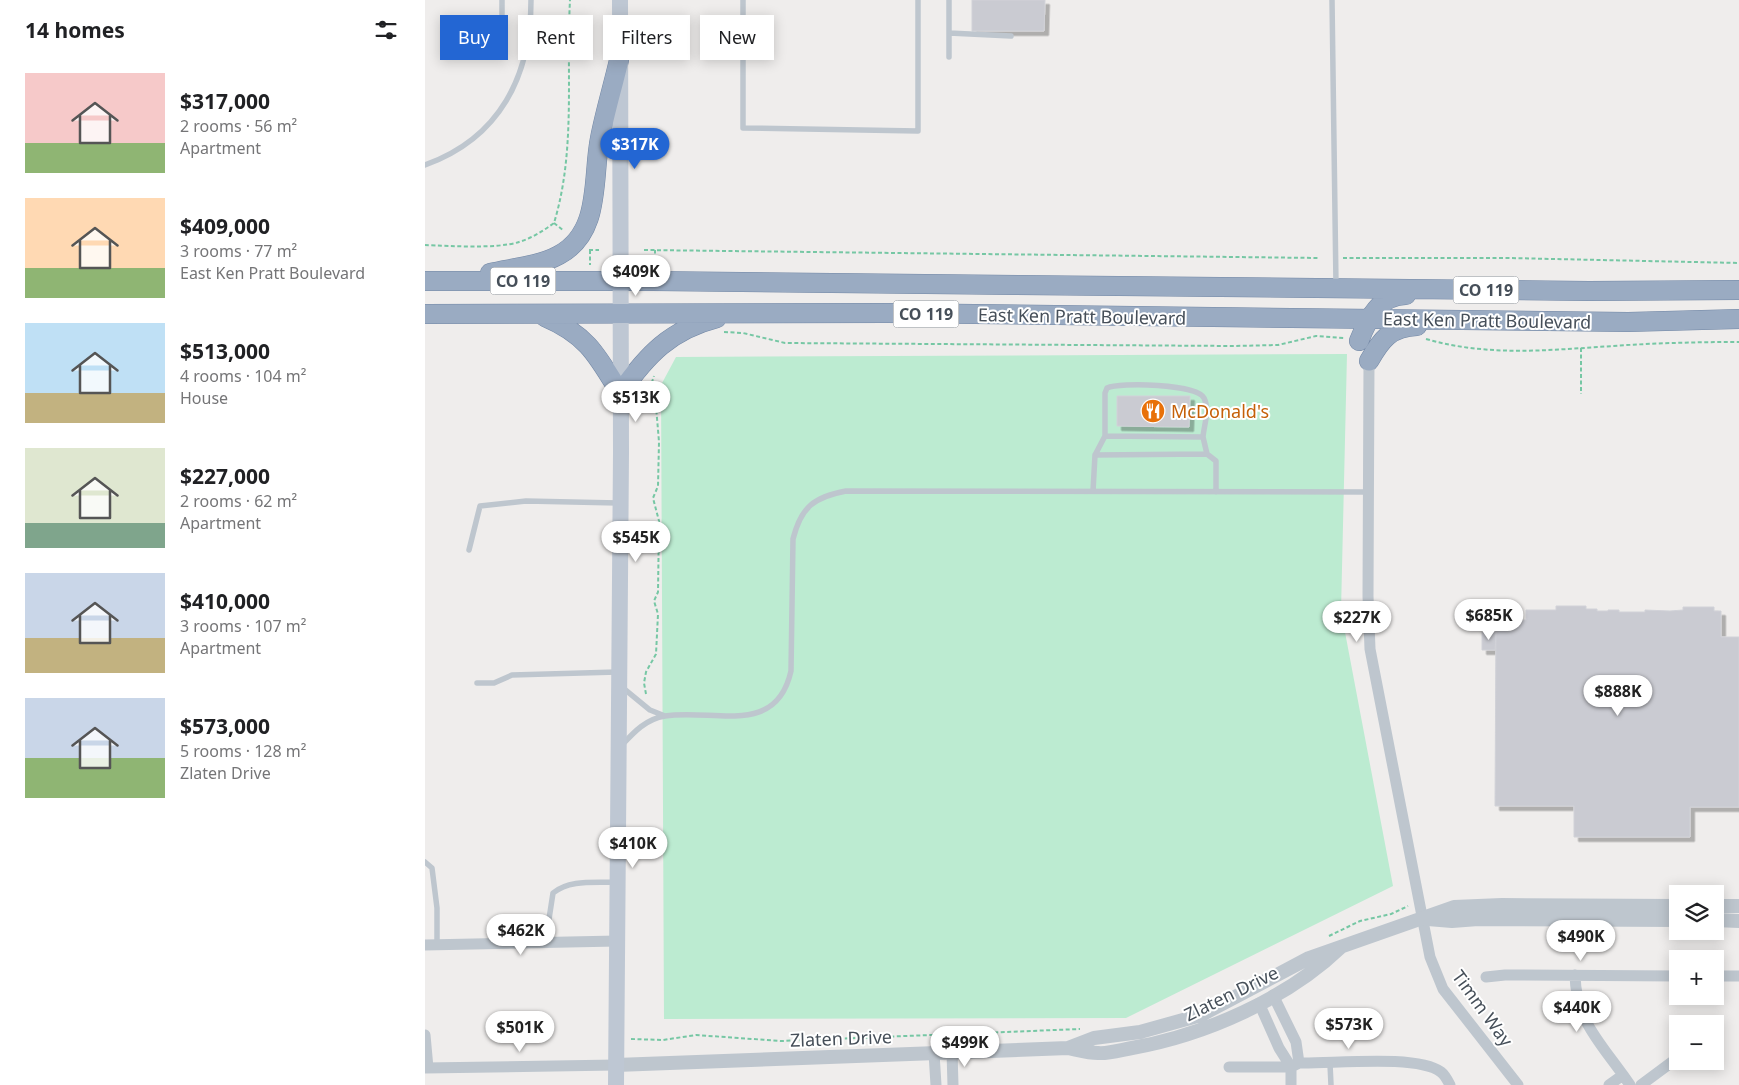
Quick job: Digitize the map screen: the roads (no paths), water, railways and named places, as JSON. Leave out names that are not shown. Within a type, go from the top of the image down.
[{"type":"highway","points":[[445,282],[532,264],[560,254],[576,240],[589,218],[595,194],[600,139],[619,60]]},
{"type":"highway","name":"East Ken Pratt Boulevard","points":[[425,281],[620,280],[1336,288],[1739,290]]},
{"type":"highway","points":[[1352,339],[1367,319],[1386,299],[1394,296],[1677,298],[1691,290]]},
{"type":"highway","points":[[537,313],[566,326],[585,340],[620,393],[640,365],[661,343],[681,331],[711,320],[741,313]]},
{"type":"highway","name":"East Ken Pratt Boulevard","points":[[425,314],[741,313],[1628,322],[1739,319]]},
{"type":"highway","points":[[1233,317],[1345,331],[1369,361],[1383,338],[1406,326],[1514,320]]},
{"type":"main road","points":[[620,0],[620,15]]},
{"type":"main road","points":[[616,1085],[620,503],[619,60]]},
{"type":"street","name":"Timm Way","points":[[1369,361],[1370,649],[1430,957],[1443,989],[1518,1085]]},
{"type":"street","name":"Zlaten Drive","points":[[1068,1048],[1095,1038],[1140,1032],[1201,1015],[1309,958],[1453,908],[1477,905],[1669,906]]},
{"type":"street","points":[[1724,906],[1739,906]]},
{"type":"street","name":"Zlaten Drive","points":[[1423,918],[1452,921],[1478,919],[1669,920]]},
{"type":"street","points":[[1724,920],[1739,920]]},
{"type":"street","points":[[431,945],[617,941]]},
{"type":"street","name":"Zlaten Drive","points":[[616,1065],[1068,1048],[1099,1054],[1179,1038],[1205,1029],[1259,1003],[1319,968],[1341,947]]},
{"type":"street","points":[[1486,977],[1505,974],[1669,976]]},
{"type":"street","points":[[1575,975],[1575,996],[1583,1018],[1630,1085]]},
{"type":"street","points":[[1724,976],[1739,976]]},
{"type":"street","points":[[1273,995],[1296,1042],[1295,1065],[1291,1085]]},
{"type":"street","points":[[1259,1003],[1272,1033],[1295,1065]]},
{"type":"street","points":[[1272,1033],[1287,1025]]},
{"type":"street","points":[[425,1035],[427,1068],[616,1065]]},
{"type":"street","points":[[952,1052],[953,1085]]},
{"type":"street","points":[[934,1053],[936,1085]]},
{"type":"street","points":[[1229,1067],[1386,1061],[1419,1064],[1441,1072],[1451,1085]]},
{"type":"street","points":[[1641,1085],[1669,1064]]},
{"type":"street","points":[[1609,1085],[1623,1075]]},
{"type":"lane","points":[[502,0],[502,15]]},
{"type":"lane","points":[[425,166],[442,158],[472,138],[483,129],[507,101],[518,79],[527,51],[531,0]]},
{"type":"lane","points":[[743,0],[743,128],[918,131],[918,0]]},
{"type":"lane","points":[[949,0],[949,57]]},
{"type":"lane","points":[[1332,0],[1336,288]]},
{"type":"lane","points":[[949,33],[1011,36]]},
{"type":"lane","points":[[1093,491],[1095,455],[1105,436],[1105,393],[1107,388],[1119,386],[1186,387],[1198,391],[1204,397],[1207,410],[1203,437],[1207,454],[1215,461],[1216,492]]},
{"type":"lane","points":[[1105,436],[1203,437]]},
{"type":"lane","points":[[1095,455],[1207,454]]},
{"type":"lane","points":[[618,748],[641,725],[665,716],[751,715],[766,711],[779,700],[788,685],[791,671],[793,539],[797,524],[805,510],[815,501],[829,494],[846,491],[1368,492]]},
{"type":"lane","points":[[469,550],[480,506],[526,501],[620,503]]},
{"type":"lane","points":[[477,683],[495,683],[512,675],[580,672],[619,678],[650,710],[665,716]]},
{"type":"lane","points":[[425,862],[432,868],[437,908],[431,945]]},
{"type":"lane","points":[[552,942],[549,920],[553,893],[561,886],[578,883],[617,882]]},
{"type":"lane","points":[[1330,1064],[1331,1085]]},
{"type":"place","name":"McDonald's","points":[[1153,411]]}]
